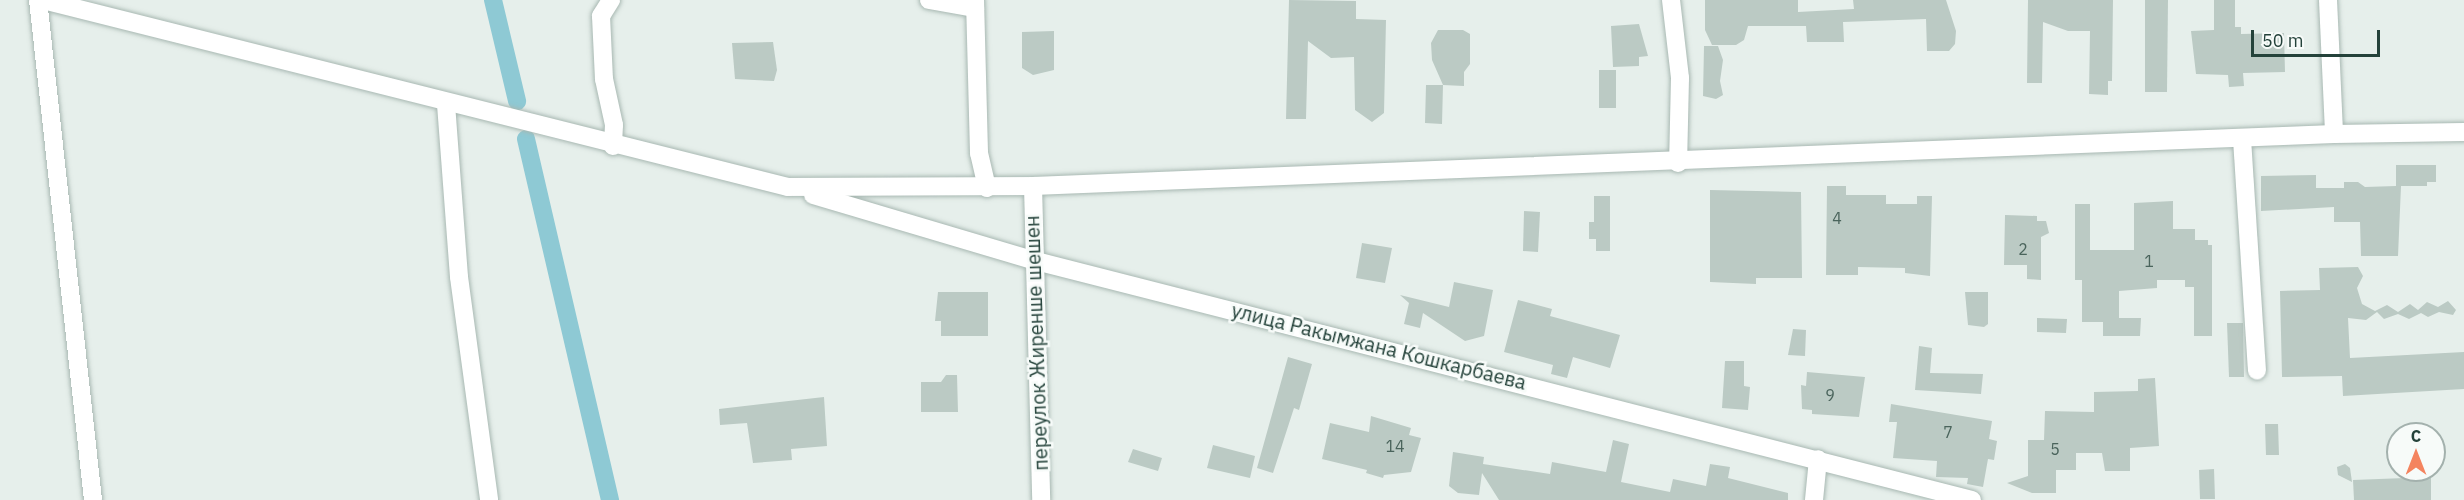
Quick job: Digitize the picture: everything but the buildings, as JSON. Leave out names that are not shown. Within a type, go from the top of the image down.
[{"type":"street","points":[[93,500],[40,0],[613,146],[788,187],[987,188],[2334,134],[2464,132]]},
{"type":"street","points":[[611,0],[601,16],[603,79],[615,125],[613,146]]},
{"type":"street","points":[[929,0],[975,4],[979,153],[987,188]]},
{"type":"street","points":[[1671,0],[1680,78],[1678,162]]},
{"type":"street","points":[[2328,0],[2334,134]]},
{"type":"street","points":[[446,104],[459,277],[489,500]]},
{"type":"street","points":[[2242,139],[2257,371]]},
{"type":"street","name":"переулок Жиренше шешен","points":[[1033,186],[1032,260],[1041,500]]},
{"type":"street","name":"улица Ракымжана Кошкарбаева","points":[[788,187],[1032,260],[1972,500]]},
{"type":"street","points":[[1814,500],[1818,459]]},
{"type":"waterway","points":[[493,0],[517,101]]},
{"type":"waterway","points":[[526,139],[610,500]]}]
